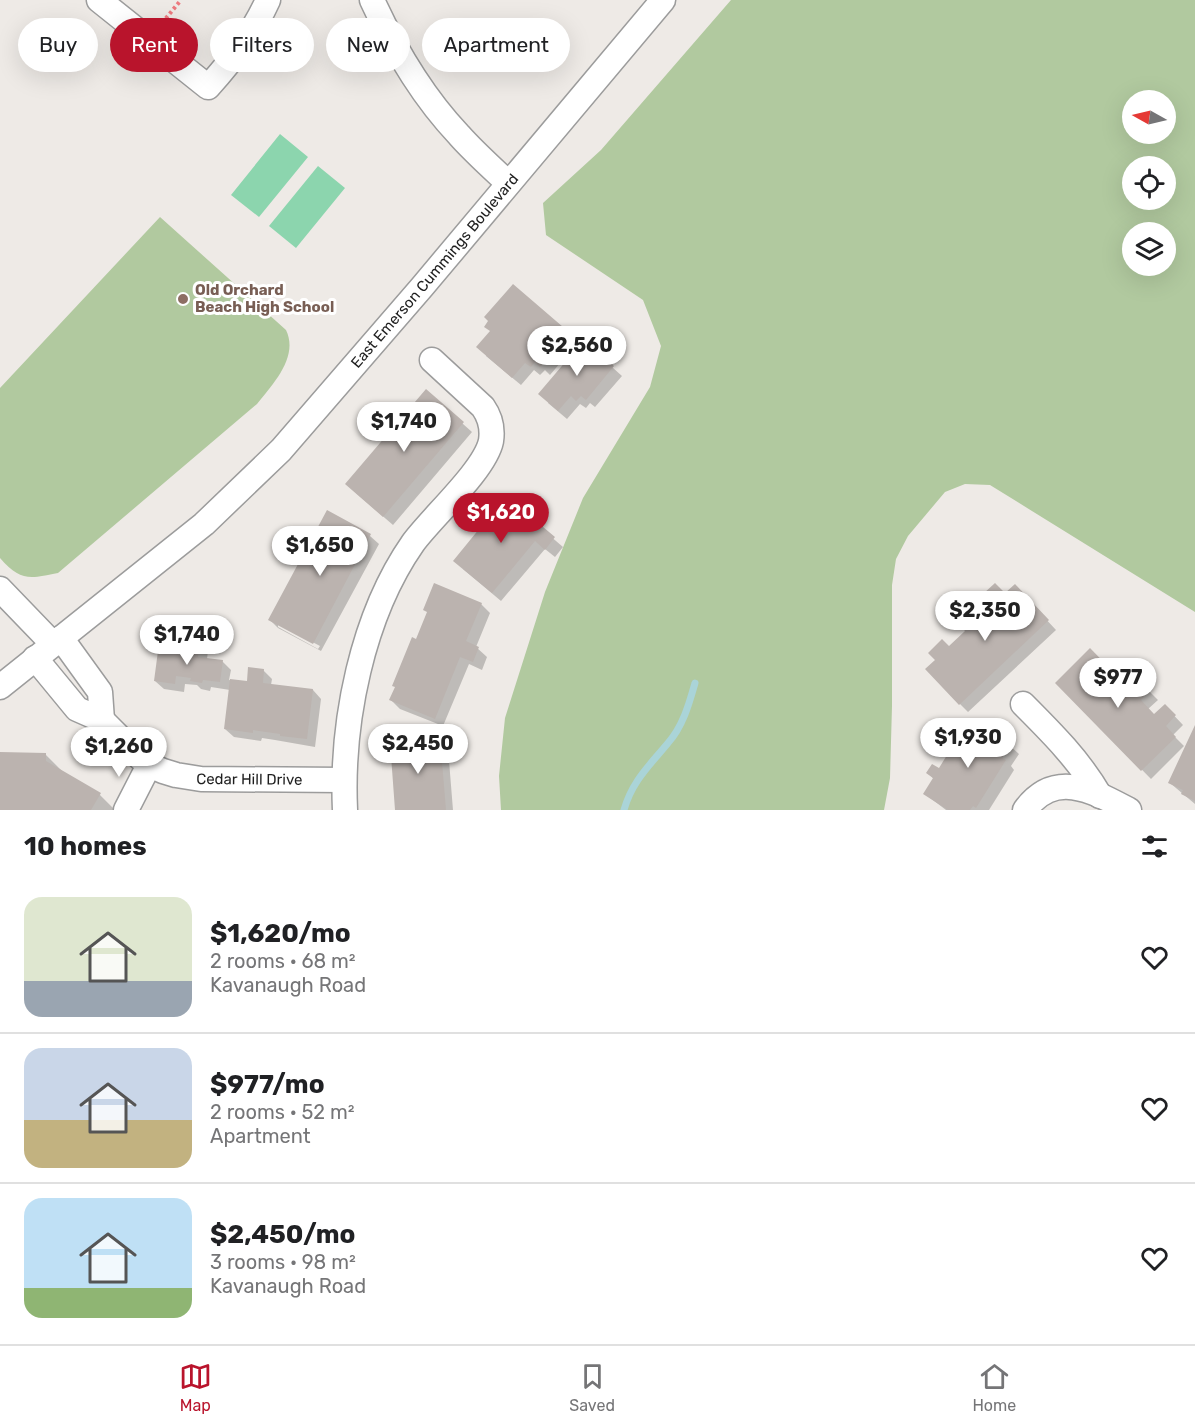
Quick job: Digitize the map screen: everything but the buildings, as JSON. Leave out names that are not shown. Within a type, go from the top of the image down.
[{"type":"street","points":[[99,0],[122,18]]},
{"type":"street","points":[[189,72],[208,87],[230,62],[268,0]]},
{"type":"street","points":[[372,0],[399,51],[445,120],[508,183]]},
{"type":"street","name":"East Emerson Cummings Boulevard","points":[[0,687],[204,524],[281,450],[663,0]]},
{"type":"street","points":[[345,810],[344,780],[354,692],[372,628],[388,587],[414,541],[475,470],[490,443],[491,424],[489,415],[483,406],[432,360]]},
{"type":"street","points":[[0,589],[50,647],[100,692],[102,720]]},
{"type":"street","name":"Cedar Hill Drive","points":[[50,647],[77,709],[102,720],[150,765],[176,775],[201,779],[344,780]]},
{"type":"street","points":[[1023,704],[1088,774],[1100,796]]},
{"type":"street","points":[[126,810],[150,765]]},
{"type":"street","points":[[1025,810],[1031,801],[1055,788],[1076,787],[1129,810]]},
{"type":"path","points":[[166,18],[181,0]]},
{"type":"green space","points":[[731,0],[1195,0],[1195,612],[990,485],[965,484],[945,492],[908,536],[896,559],[892,585],[890,778],[884,810],[501,810],[499,776],[505,718],[545,592],[583,498],[650,387],[661,346],[643,300],[546,235],[543,203],[601,150]]},
{"type":"green space","points":[[280,134],[308,157],[259,217],[231,195]]},
{"type":"green space","points":[[318,166],[345,188],[296,248],[269,226]]},
{"type":"green space","points":[[160,217],[286,330],[289,340],[287,360],[277,379],[257,404],[58,573],[32,577],[19,574],[0,558],[0,388]]},
{"type":"waterway","points":[[624,810],[637,782],[682,722],[695,683]]},
{"type":"place","name":"Old Orchard Beach High School","points":[[183,299]]}]
